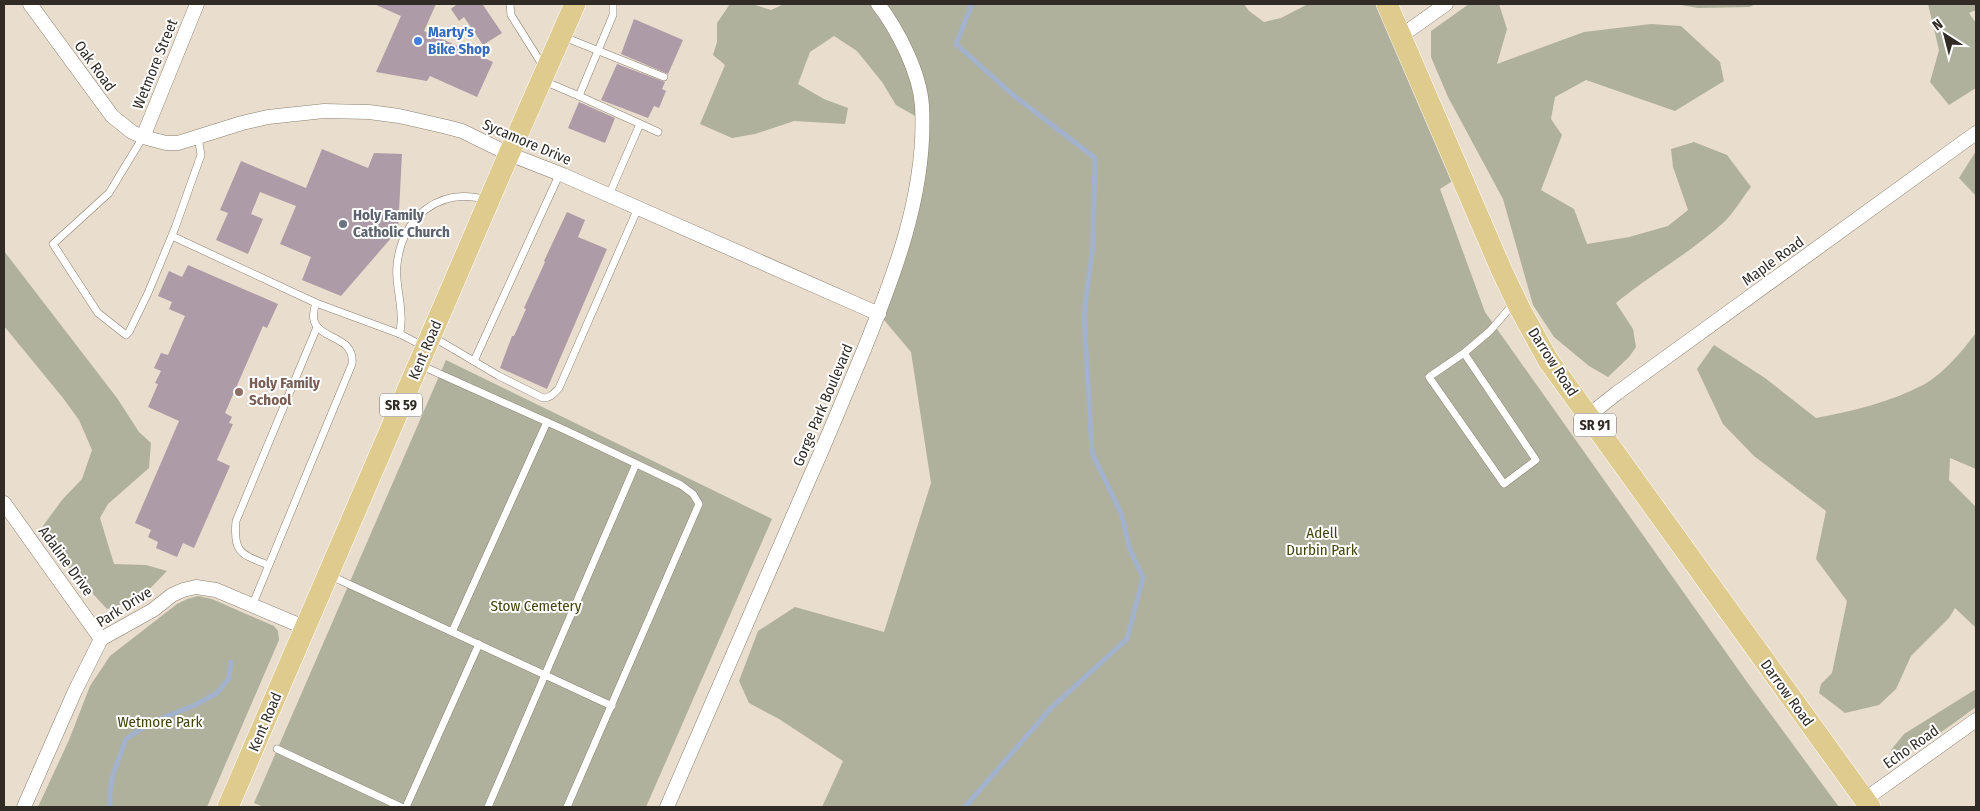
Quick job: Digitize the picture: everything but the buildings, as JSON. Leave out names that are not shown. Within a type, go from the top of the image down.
[{"type":"main road","name":"Kent Road","points":[[228,807],[575,4]]},
{"type":"main road","name":"Darrow Road","points":[[1387,4],[1516,301],[1548,360],[1867,803]]},
{"type":"street","name":"Oak Road","points":[[30,4],[112,116],[132,132],[142,137]]},
{"type":"street","name":"Wetmore Street","points":[[142,137],[197,4]]},
{"type":"street","name":"Gorge Park Boulevard","points":[[667,807],[879,314],[899,256],[909,219],[918,168],[922,120],[920,91],[897,33],[878,4]]},
{"type":"street","points":[[1401,36],[1446,4]]},
{"type":"street","name":"Sycamore Drive","points":[[142,137],[166,143],[178,143],[242,122],[324,111],[361,111],[400,116],[447,127],[462,131],[509,154],[560,173],[879,314]]},
{"type":"street","name":"Maple Road","points":[[1588,416],[1976,133]]},
{"type":"street","name":"Adaline Drive","points":[[4,503],[101,639]]},
{"type":"street","name":"Park Drive","points":[[24,807],[75,691],[101,639],[183,590],[196,587],[216,590],[306,628]]},
{"type":"street","name":"Echo Road","points":[[1867,803],[1976,720]]},
{"type":"lane","points":[[510,4],[511,15],[544,75],[578,96],[658,132]]},
{"type":"lane","points":[[578,96],[613,15],[613,4]]},
{"type":"lane","points":[[561,36],[664,76]]},
{"type":"lane","points":[[609,195],[640,124]]},
{"type":"lane","points":[[142,137],[109,193],[53,244],[98,313],[126,335],[148,293],[202,156],[198,137]]},
{"type":"lane","points":[[474,361],[560,173]]},
{"type":"lane","points":[[400,334],[401,314],[396,266],[404,236],[412,221],[423,210],[438,201],[461,196],[473,196],[489,201]]},
{"type":"lane","points":[[425,349],[474,361],[543,398],[554,394],[559,388],[638,208]]},
{"type":"lane","points":[[172,236],[316,303],[400,334],[547,422],[681,485],[693,494],[699,504],[567,807]]},
{"type":"lane","points":[[1464,353],[1536,460],[1504,484],[1429,377],[1464,353],[1490,331],[1516,301]]},
{"type":"lane","points":[[252,606],[352,364],[352,352],[348,346],[317,327],[312,316],[316,303]]},
{"type":"lane","points":[[268,565],[240,552],[235,536],[236,521],[317,327]]},
{"type":"lane","points":[[452,632],[547,422]]},
{"type":"lane","points":[[488,807],[636,464]]},
{"type":"lane","points":[[329,574],[612,706]]},
{"type":"lane","points":[[406,807],[479,644]]},
{"type":"lane","points":[[277,749],[401,807]]},
{"type":"green space","name":"Adell Durbin Park","points":[[730,4],[755,5],[771,10],[781,4],[1244,4],[1249,11],[1264,22],[1281,18],[1308,4],[1387,4],[1462,175],[1440,189],[1485,312],[1747,682],[1839,807],[822,807],[843,761],[779,719],[749,703],[739,681],[758,631],[795,607],[884,632],[931,483],[911,352],[879,314],[899,256],[922,120],[896,105],[882,82],[857,51],[834,36],[810,52],[798,84],[824,99],[848,108],[845,124],[794,121],[755,134],[732,138],[700,124],[725,65],[713,55],[717,42],[717,23]]},
{"type":"green space","points":[[1469,4],[1499,4],[1507,29],[1497,64],[1584,32],[1651,24],[1681,26],[1720,62],[1724,81],[1675,111],[1586,80],[1555,97],[1551,119],[1562,135],[1541,190],[1574,209],[1587,244],[1629,237],[1668,226],[1688,210],[1673,167],[1671,149],[1694,142],[1727,155],[1751,187],[1723,223],[1616,303],[1633,329],[1636,347],[1629,357],[1608,377],[1589,366],[1554,337],[1533,305],[1503,199],[1448,97],[1431,57],[1431,31]]},
{"type":"green space","points":[[1675,4],[1755,4],[1750,7],[1698,8]]},
{"type":"green space","points":[[1928,4],[1976,4],[1976,10],[1969,13],[1976,23],[1976,88],[1949,105],[1930,82],[1939,50]]},
{"type":"green space","points":[[1976,151],[1976,196],[1959,178]]},
{"type":"green space","points":[[4,251],[117,398],[139,432],[151,443],[149,468],[108,504],[100,518],[114,564],[146,565],[167,571],[141,598],[107,609],[58,556],[40,530],[62,500],[82,479],[92,450],[79,420],[4,326]]},
{"type":"green space","points":[[1976,333],[1976,469],[1950,458],[1949,480],[1976,507],[1976,628],[1955,608],[1949,618],[1911,656],[1896,689],[1879,705],[1845,713],[1819,693],[1821,684],[1832,673],[1847,601],[1816,559],[1826,511],[1754,456],[1723,424],[1697,369],[1714,345],[1765,378],[1816,418],[1872,405],[1899,396],[1925,384],[1959,354]]},
{"type":"green space","name":"Stow Cemetery","points":[[446,360],[772,519],[646,807],[264,807],[254,803]]},
{"type":"green space","name":"Wetmore Park","points":[[198,596],[212,599],[274,626],[278,631],[279,640],[207,807],[38,807],[69,740],[90,686],[110,656],[177,604]]},
{"type":"green space","points":[[1976,689],[1976,707],[1923,744],[1901,755],[1892,757],[1891,750],[1904,734]]},
{"type":"waterway","points":[[965,807],[1051,708],[1127,639],[1143,577],[1130,550],[1121,513],[1092,453],[1084,315],[1093,244],[1095,158],[1012,94],[956,44],[972,4]]},
{"type":"waterway","points":[[110,807],[110,790],[113,774],[126,739],[152,722],[195,705],[217,693],[229,678],[231,662]]},
{"type":"place","name":"Marty's Bike Shop","points":[[418,41]]},
{"type":"place","name":"Holy Family Catholic Church","points":[[343,224]]},
{"type":"place","name":"Holy Family School","points":[[239,392]]}]
